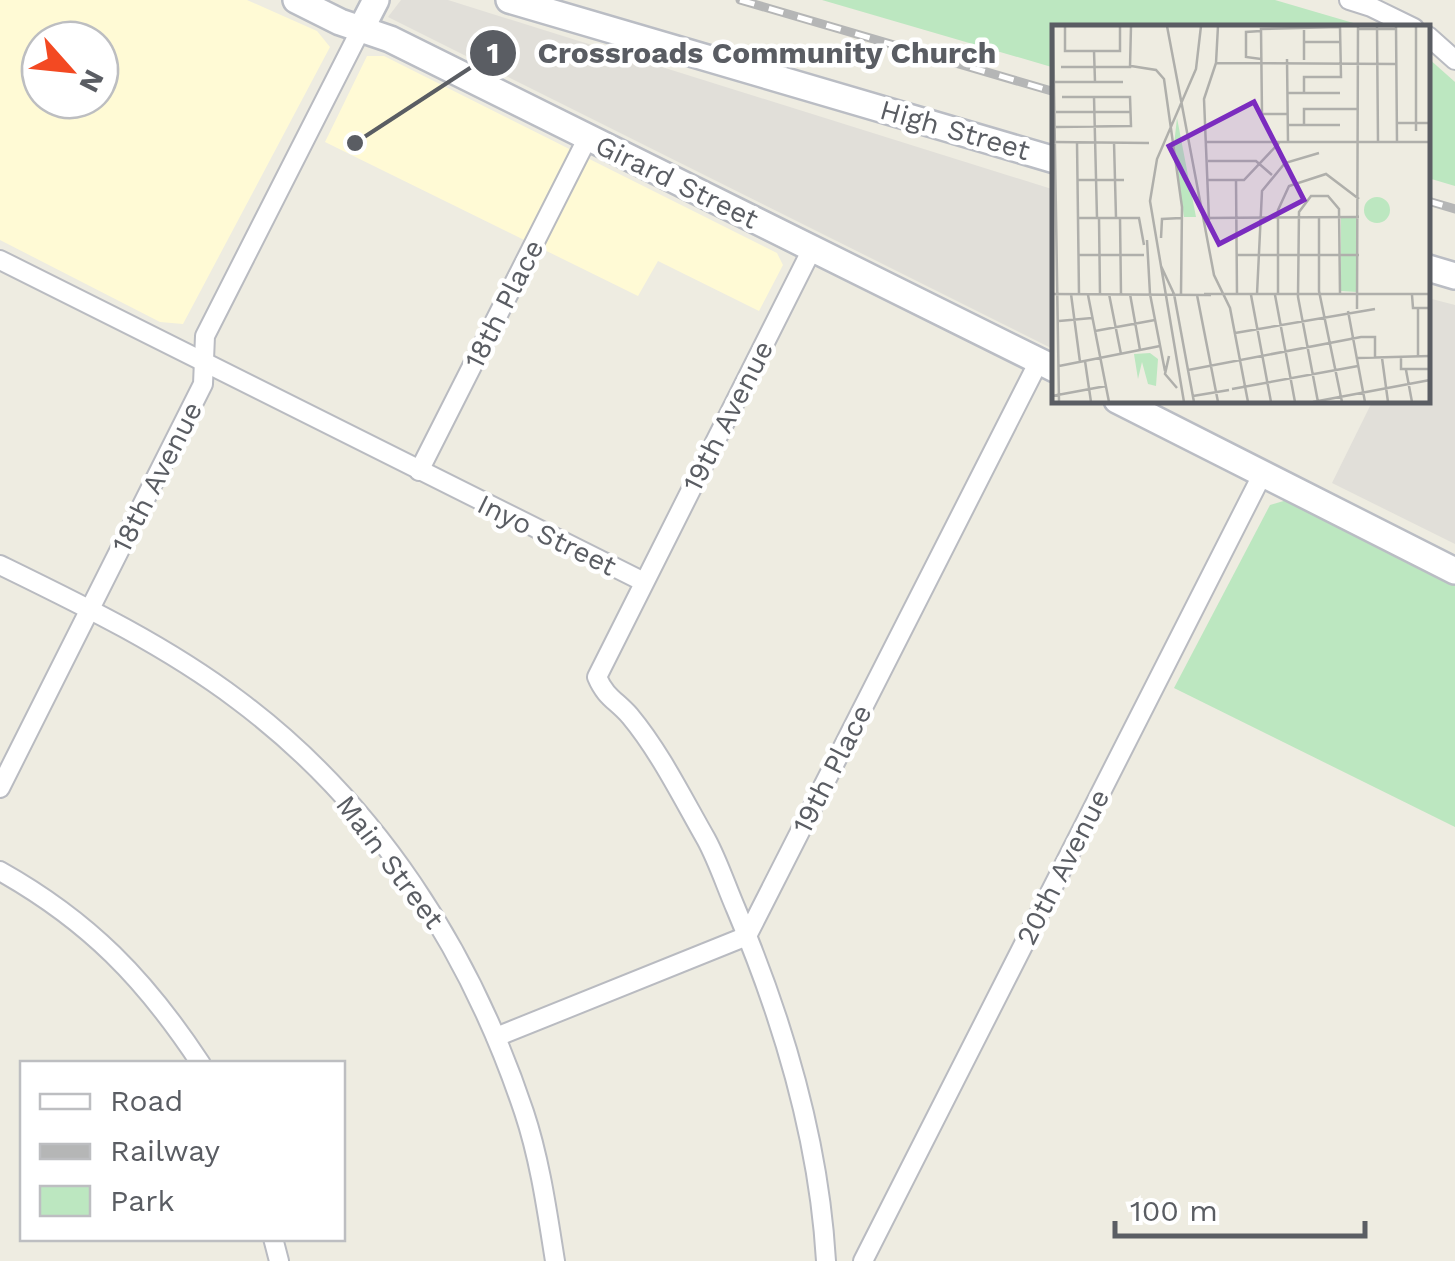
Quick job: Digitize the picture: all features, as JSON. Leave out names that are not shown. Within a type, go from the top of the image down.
[{"type":"main road","name":"Girard Street","points":[[296,0],[340,22],[390,40],[1047,365]]},
{"type":"main road","name":"18th Avenue","points":[[361,29],[376,0]]},
{"type":"main road","name":"High Street","points":[[509,0],[1052,159]]},
{"type":"main road","points":[[1430,269],[1455,276]]},
{"type":"main road","points":[[1122,402],[1455,571]]},
{"type":"street","points":[[1350,0],[1372,6],[1408,25]]},
{"type":"street","name":"18th Avenue","points":[[0,788],[203,384],[206,336],[361,29]]},
{"type":"street","points":[[1430,38],[1455,60]]},
{"type":"street","name":"18th Place","points":[[419,471],[588,138]]},
{"type":"street","name":"19th Avenue","points":[[644,582],[812,250]]},
{"type":"street","name":"Inyo Street","points":[[0,260],[644,582],[597,676],[604,694],[629,715],[708,843],[748,936],[798,1088],[814,1167],[826,1261]]},
{"type":"street","name":"19th Place","points":[[748,936],[1047,365]]},
{"type":"street","name":"20th Avenue","points":[[863,1261],[1263,472]]},
{"type":"street","name":"Main Street","points":[[0,564],[167,651],[239,700],[303,754],[367,821],[419,890],[460,961],[496,1036],[525,1115],[544,1190],[555,1261]]},
{"type":"street","points":[[0,870],[48,898],[114,952],[170,1017],[199,1061]]},
{"type":"street","points":[[496,1036],[748,936]]},
{"type":"shaded area","points":[[0,0],[247,0],[317,31],[330,47],[183,324],[160,322],[0,240]]},
{"type":"shaded area","points":[[401,0],[448,0],[1052,189],[1052,346],[1051,348],[388,17]]},
{"type":"shaded area","points":[[367,56],[384,56],[777,253],[783,265],[759,311],[658,261],[638,296],[325,142]]},
{"type":"shaded area","points":[[1430,299],[1455,305],[1455,544],[1332,483],[1372,402],[1430,402]]},
{"type":"green space","points":[[822,0],[1275,0],[1360,25],[1052,25],[1052,67]]},
{"type":"green space","points":[[1430,60],[1455,82],[1455,186],[1430,179]]},
{"type":"green space","points":[[1287,500],[1455,586],[1455,827],[1174,688],[1270,505]]},
{"type":"railway","points":[[740,0],[1052,91]]},
{"type":"railway","points":[[1430,202],[1455,209]]},
{"type":"place","name":"Crossroads Community Church","points":[[355,143]]}]
